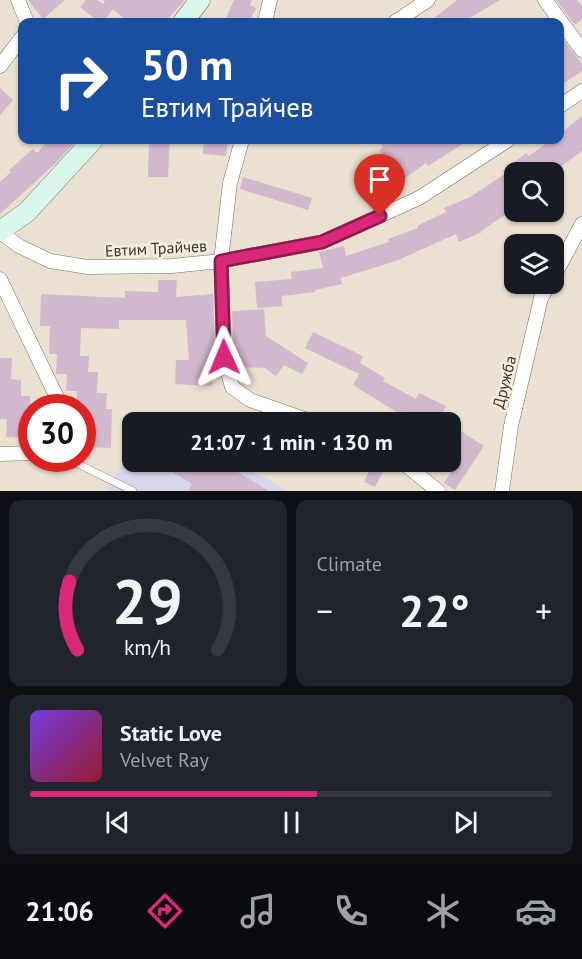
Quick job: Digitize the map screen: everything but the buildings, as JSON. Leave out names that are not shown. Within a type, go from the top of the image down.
[{"type":"street","points":[[18,0],[25,18]]},
{"type":"street","points":[[186,18],[200,0]]},
{"type":"street","points":[[267,18],[270,0]]},
{"type":"street","points":[[402,18],[428,0]]},
{"type":"street","points":[[545,0],[558,18]]},
{"type":"street","points":[[564,26],[582,50]]},
{"type":"street","points":[[0,66],[18,42]]},
{"type":"street","points":[[564,103],[582,91]]},
{"type":"street","points":[[0,232],[27,212],[89,144]]},
{"type":"street","points":[[241,144],[230,183],[221,261],[224,357],[232,387],[250,400],[284,412]]},
{"type":"street","name":"Евтим Трайчев","points":[[0,232],[19,246],[50,261],[88,267],[172,266],[221,261],[322,242],[419,198],[502,144]]},
{"type":"street","points":[[564,257],[582,224]]},
{"type":"street","points":[[0,279],[55,394]]},
{"type":"street","name":"Дружба","points":[[502,491],[511,426],[544,294]]},
{"type":"street","points":[[0,439],[2,453],[18,453]]},
{"type":"street","points":[[414,472],[438,491]]},
{"type":"lane","points":[[94,472],[133,491]]},
{"type":"shaded area","points":[[122,464],[122,472],[255,472],[288,491],[106,491]]},
{"type":"route","points":[[224,357],[221,261],[322,242],[380,216]]}]
